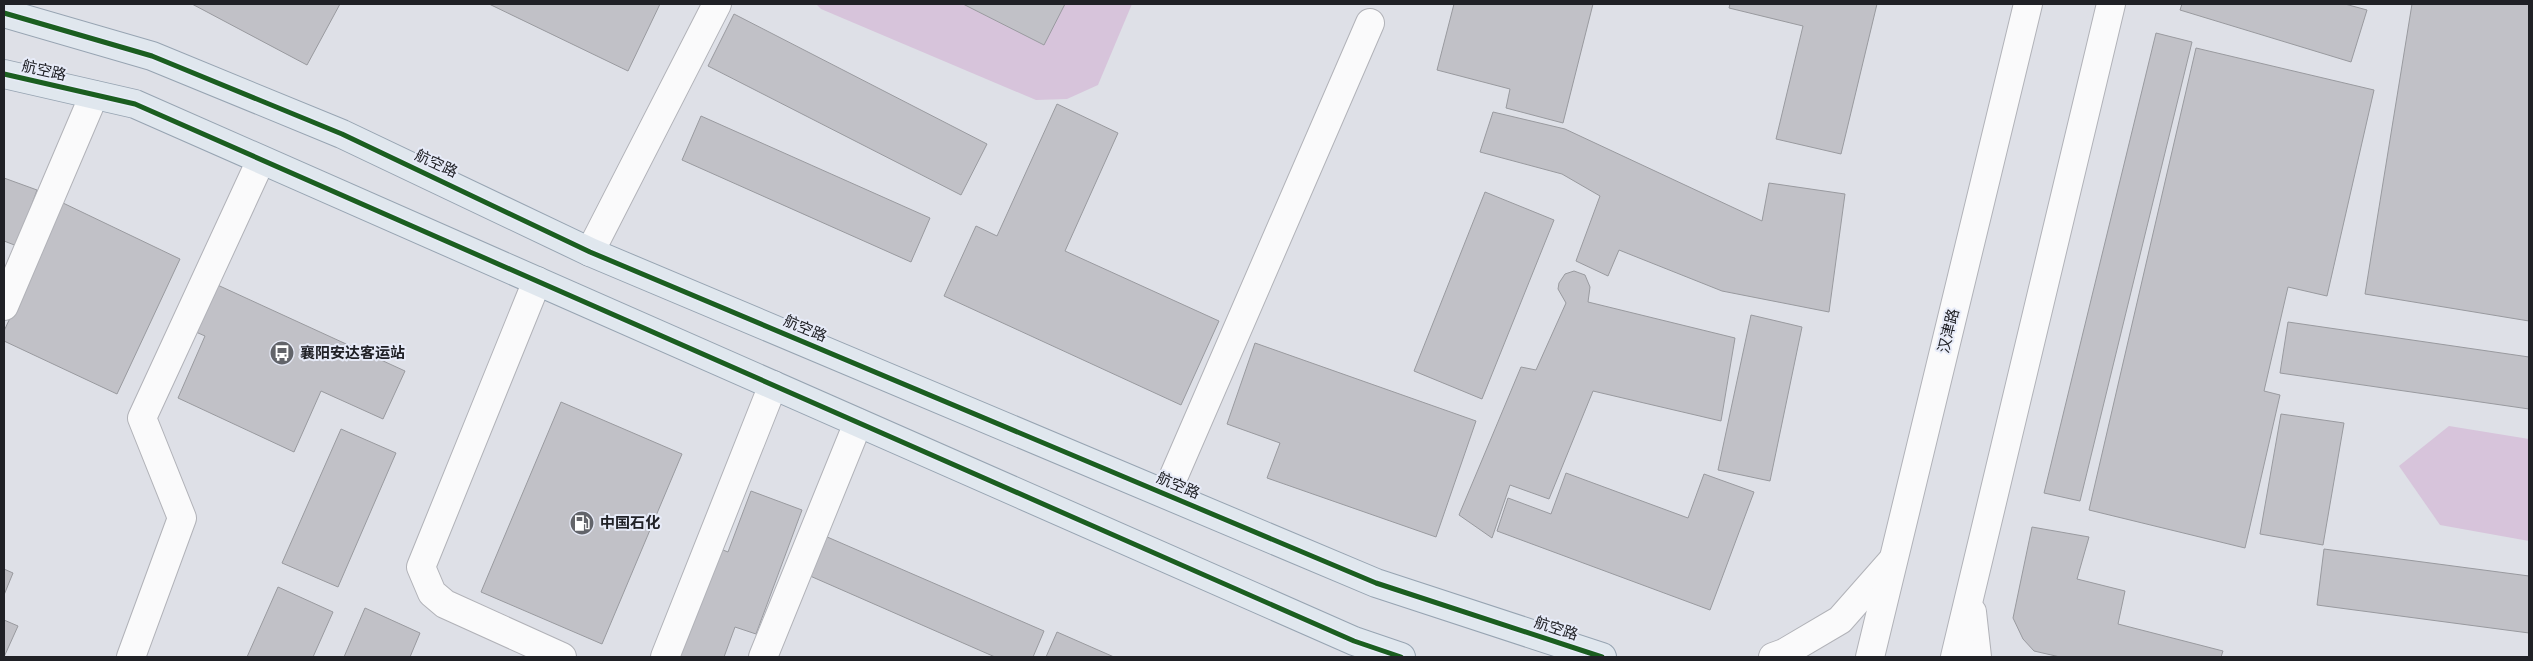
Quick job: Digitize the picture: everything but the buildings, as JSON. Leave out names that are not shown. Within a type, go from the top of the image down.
[{"type":"main road","name":"航空路","points":[[4,13],[152,56],[306,119],[342,134],[590,252],[1376,583],[1602,657]]},
{"type":"main road","name":"航空路","points":[[4,74],[135,104],[1345,638],[1372,653],[1401,657]]},
{"type":"street","points":[[590,252],[717,4]]},
{"type":"street","name":"汉津路","points":[[1870,657],[2028,4]]},
{"type":"street","points":[[1955,657],[2112,4]]},
{"type":"street","points":[[1166,494],[1370,23]]},
{"type":"street","points":[[4,306],[94,95]]},
{"type":"street","points":[[131,657],[182,518],[142,418],[261,160]]},
{"type":"street","points":[[537,282],[421,567],[432,592],[445,604],[562,657]]},
{"type":"street","points":[[665,657],[773,385]]},
{"type":"street","points":[[764,657],[858,423]]},
{"type":"street","points":[[1773,657],[1784,653],[1840,620],[1894,558]]},
{"type":"street","points":[[1970,594],[1977,657]]},
{"type":"shaded area","points":[[816,4],[1132,4],[1098,85],[1067,99],[1036,100],[821,9]]},
{"type":"shaded area","points":[[2449,426],[2529,439],[2529,541],[2440,525],[2399,466]]},
{"type":"cycle path","points":[[4,13],[152,56],[342,134],[590,252],[1376,583],[1602,657]]},
{"type":"cycle path","points":[[4,74],[135,104],[1354,641],[1401,657]]},
{"type":"place","name":"襄阳安达客运站","points":[[282,353]]},
{"type":"place","name":"中国石化","points":[[582,523]]}]
